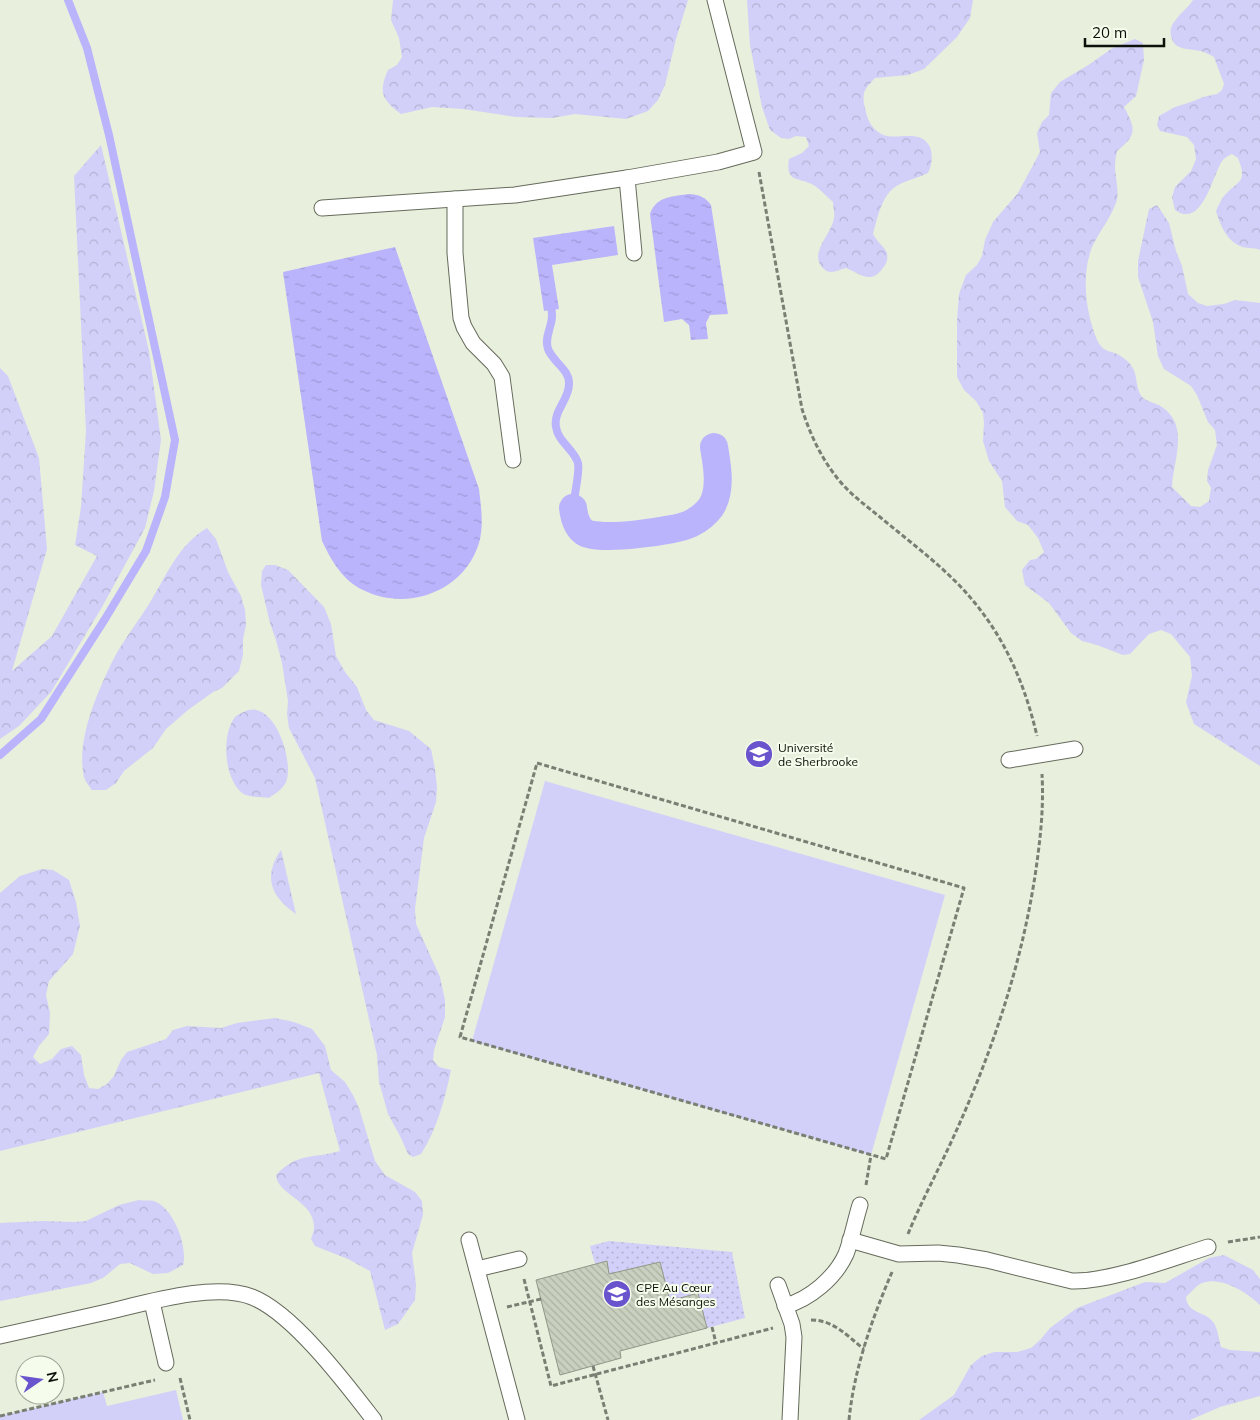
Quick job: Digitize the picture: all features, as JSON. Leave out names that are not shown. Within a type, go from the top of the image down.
[{"type":"lane","points":[[322,208],[545,191],[718,162],[754,152],[715,0]]},
{"type":"lane","points":[[627,178],[634,253]]},
{"type":"lane","points":[[455,199],[454,253],[461,318],[468,335],[479,350],[494,364],[502,377],[513,460]]},
{"type":"lane","points":[[1009,760],[1075,749]]},
{"type":"lane","points":[[785,1306],[803,1299],[831,1275],[845,1255],[860,1205]]},
{"type":"lane","points":[[469,1240],[517,1420]]},
{"type":"lane","points":[[850,1240],[899,1254],[938,1253],[958,1255],[1072,1280],[1085,1281],[1145,1266],[1208,1247]]},
{"type":"lane","points":[[477,1269],[520,1266]]},
{"type":"lane","points":[[778,1285],[792,1324],[794,1344],[790,1420]]},
{"type":"lane","points":[[0,1336],[152,1302],[215,1292],[234,1293],[252,1297],[280,1315],[307,1341],[374,1420]]},
{"type":"lane","points":[[152,1302],[166,1363]]},
{"type":"path","points":[[754,152],[764,195],[802,409],[813,439],[829,467],[850,492],[942,568],[965,591],[982,612],[1003,644],[1020,677],[1032,714],[1041,754],[1043,798],[1041,832],[1030,904],[1016,962],[992,1043],[979,1078],[906,1238]]},
{"type":"path","points":[[537,763],[964,888],[886,1159],[871,1155],[460,1037],[537,763]]},
{"type":"path","points":[[860,1205],[871,1155]]},
{"type":"path","points":[[1208,1247],[1260,1236]]},
{"type":"path","points":[[520,1266],[551,1386],[776,1328]]},
{"type":"path","points":[[849,1420],[864,1349],[893,1268]]},
{"type":"path","points":[[530,1302],[541,1299]]},
{"type":"path","points":[[810,1320],[833,1324],[864,1349]]},
{"type":"path","points":[[712,1327],[716,1343]]},
{"type":"path","points":[[593,1366],[608,1420]]},
{"type":"path","points":[[179,1374],[190,1420]]},
{"type":"path","points":[[0,1416],[160,1378]]},
{"type":"green space","points":[[393,0],[688,0],[665,85],[658,100],[648,111],[626,119],[575,114],[552,118],[516,117],[463,109],[432,107],[401,114],[386,100],[383,90],[388,70],[397,65],[402,57],[399,38],[391,20]]},
{"type":"green space","points":[[747,0],[973,0],[970,18],[957,37],[924,69],[908,75],[875,78],[865,91],[863,98],[866,112],[870,123],[875,129],[887,136],[914,136],[920,138],[926,141],[930,147],[932,157],[928,173],[895,187],[890,191],[883,203],[873,234],[886,251],[887,259],[883,268],[874,276],[866,277],[846,268],[829,272],[819,263],[819,250],[834,218],[833,202],[815,186],[795,178],[789,173],[789,159],[802,153],[809,146],[806,137],[781,138],[770,130],[762,107],[750,45]]},
{"type":"green space","points":[[1193,0],[1260,0],[1260,250],[1242,247],[1231,240],[1227,236],[1216,211],[1224,196],[1242,177],[1238,158],[1232,154],[1222,161],[1205,199],[1199,207],[1192,213],[1184,214],[1175,210],[1172,197],[1175,187],[1191,171],[1196,159],[1194,145],[1187,137],[1160,131],[1157,125],[1159,116],[1175,107],[1217,94],[1222,90],[1224,84],[1214,57],[1202,51],[1178,47],[1171,36],[1173,24]]},
{"type":"green space","points":[[1135,39],[1143,43],[1144,60],[1136,96],[1124,107],[1131,121],[1132,131],[1128,140],[1117,151],[1115,160],[1116,203],[1092,247],[1089,257],[1086,278],[1088,311],[1094,332],[1101,346],[1126,360],[1135,372],[1138,389],[1142,397],[1162,407],[1171,415],[1176,424],[1178,434],[1172,487],[1191,506],[1200,507],[1209,501],[1211,488],[1207,481],[1208,470],[1217,445],[1215,430],[1208,422],[1197,395],[1191,386],[1164,369],[1158,356],[1153,322],[1138,277],[1138,261],[1149,209],[1157,205],[1169,223],[1188,294],[1198,303],[1207,306],[1224,304],[1235,300],[1260,303],[1260,766],[1194,724],[1186,702],[1192,676],[1190,657],[1171,634],[1161,630],[1149,634],[1130,654],[1123,655],[1082,641],[1071,633],[1049,603],[1025,585],[1022,570],[1030,560],[1036,559],[1044,552],[1038,538],[1028,525],[1017,521],[1005,507],[1002,481],[989,461],[983,441],[983,413],[976,401],[964,390],[957,377],[959,294],[966,275],[977,265],[982,256],[985,240],[993,222],[1018,193],[1040,152],[1037,133],[1042,122],[1049,115],[1051,93],[1060,82],[1111,49]]},
{"type":"green space","points":[[101,145],[149,351],[161,440],[154,491],[145,528],[102,607],[51,692],[19,726],[0,739],[0,368],[8,376],[39,458],[47,549],[12,671],[52,636],[97,556],[75,545],[81,507],[86,431],[74,176]]},
{"type":"green space","points":[[207,528],[216,539],[228,572],[241,596],[245,610],[246,625],[243,639],[243,655],[239,671],[222,688],[213,692],[188,710],[166,729],[153,748],[124,771],[116,783],[106,790],[92,790],[84,777],[83,749],[89,719],[105,677],[120,647],[175,560],[189,542]]},
{"type":"green space","points":[[266,565],[275,565],[288,570],[324,607],[331,624],[336,656],[345,672],[357,687],[366,710],[374,720],[409,731],[431,749],[437,787],[436,802],[424,838],[415,909],[416,924],[440,977],[445,1000],[445,1017],[434,1050],[433,1060],[439,1067],[451,1070],[443,1103],[432,1134],[421,1154],[413,1157],[408,1154],[388,1114],[379,1082],[377,1055],[315,778],[289,728],[288,701],[282,663],[261,585],[262,571]]},
{"type":"green space","points":[[248,710],[264,713],[271,720],[282,739],[285,750],[288,771],[286,782],[280,790],[269,798],[252,797],[242,793],[231,777],[228,767],[226,745],[231,725],[236,716]]},
{"type":"green space","points":[[545,781],[945,895],[871,1155],[472,1041]]},
{"type":"green space","points":[[281,850],[296,914],[280,900],[272,885],[272,868]]},
{"type":"green space","points":[[42,869],[53,870],[69,880],[76,902],[80,926],[73,954],[49,981],[46,995],[50,1013],[49,1034],[33,1057],[40,1064],[52,1059],[61,1049],[72,1046],[81,1055],[84,1075],[89,1088],[98,1089],[107,1084],[114,1076],[127,1052],[166,1039],[173,1030],[187,1026],[221,1028],[237,1023],[275,1018],[294,1022],[312,1029],[325,1046],[331,1070],[345,1082],[353,1095],[359,1108],[375,1161],[385,1175],[415,1192],[422,1201],[423,1215],[412,1253],[416,1285],[415,1300],[398,1324],[385,1330],[370,1271],[348,1259],[315,1246],[311,1239],[314,1228],[313,1219],[309,1211],[282,1188],[278,1182],[276,1175],[299,1159],[340,1151],[319,1073],[0,1151],[0,893],[20,876]]},
{"type":"green space","points":[[139,1200],[154,1201],[168,1211],[181,1239],[184,1257],[183,1265],[168,1273],[153,1274],[130,1263],[120,1264],[103,1278],[91,1283],[0,1301],[0,1223],[86,1221],[119,1205]]},
{"type":"green space","points":[[609,1241],[732,1252],[745,1318],[707,1328],[698,1294],[670,1301],[609,1274],[607,1261],[595,1264],[590,1246]]},
{"type":"green space","points":[[1224,1255],[1253,1270],[1260,1279],[1260,1305],[1241,1290],[1216,1281],[1198,1285],[1186,1297],[1187,1303],[1193,1310],[1211,1319],[1221,1347],[1230,1350],[1260,1352],[1260,1396],[1220,1407],[1190,1420],[919,1420],[954,1395],[971,1365],[982,1356],[994,1352],[1017,1352],[1031,1348],[1050,1328],[1077,1308],[1145,1282],[1165,1283],[1209,1258]]},
{"type":"green space","points":[[176,1390],[183,1420],[0,1420],[0,1416],[47,1405],[65,1405],[65,1401],[103,1392],[107,1406]]},
{"type":"water","points":[[690,194],[702,197],[711,205],[728,314],[710,315],[706,323],[708,339],[691,340],[689,325],[682,319],[664,322],[650,214],[661,200],[672,196]]},
{"type":"water","points":[[614,226],[618,255],[552,265],[559,309],[544,311],[533,238]]},
{"type":"water","points":[[395,247],[479,489],[482,523],[481,536],[472,560],[461,574],[447,585],[432,593],[415,598],[398,599],[380,596],[363,590],[349,581],[334,562],[322,541],[283,272]]},
{"type":"building","points":[[607,1261],[609,1274],[660,1262],[670,1301],[698,1293],[707,1328],[620,1351],[621,1358],[560,1375],[536,1280]]},
{"type":"waterway","points":[[0,755],[41,719],[146,551],[165,497],[175,440],[109,135],[87,48],[68,0]]},
{"type":"waterway","points":[[550,300],[552,320],[547,345],[550,354],[569,379],[567,395],[557,416],[556,427],[560,437],[578,463],[578,478],[573,508]]},
{"type":"waterway","points":[[573,508],[579,527],[584,532],[592,535],[619,536],[669,530],[690,524],[707,512],[717,493],[718,477],[714,447]]},
{"type":"place","name":"Université de Sherbrooke","points":[[759,754]]},
{"type":"place","name":"CPE Au Cœur des Mésanges","points":[[617,1294]]}]
